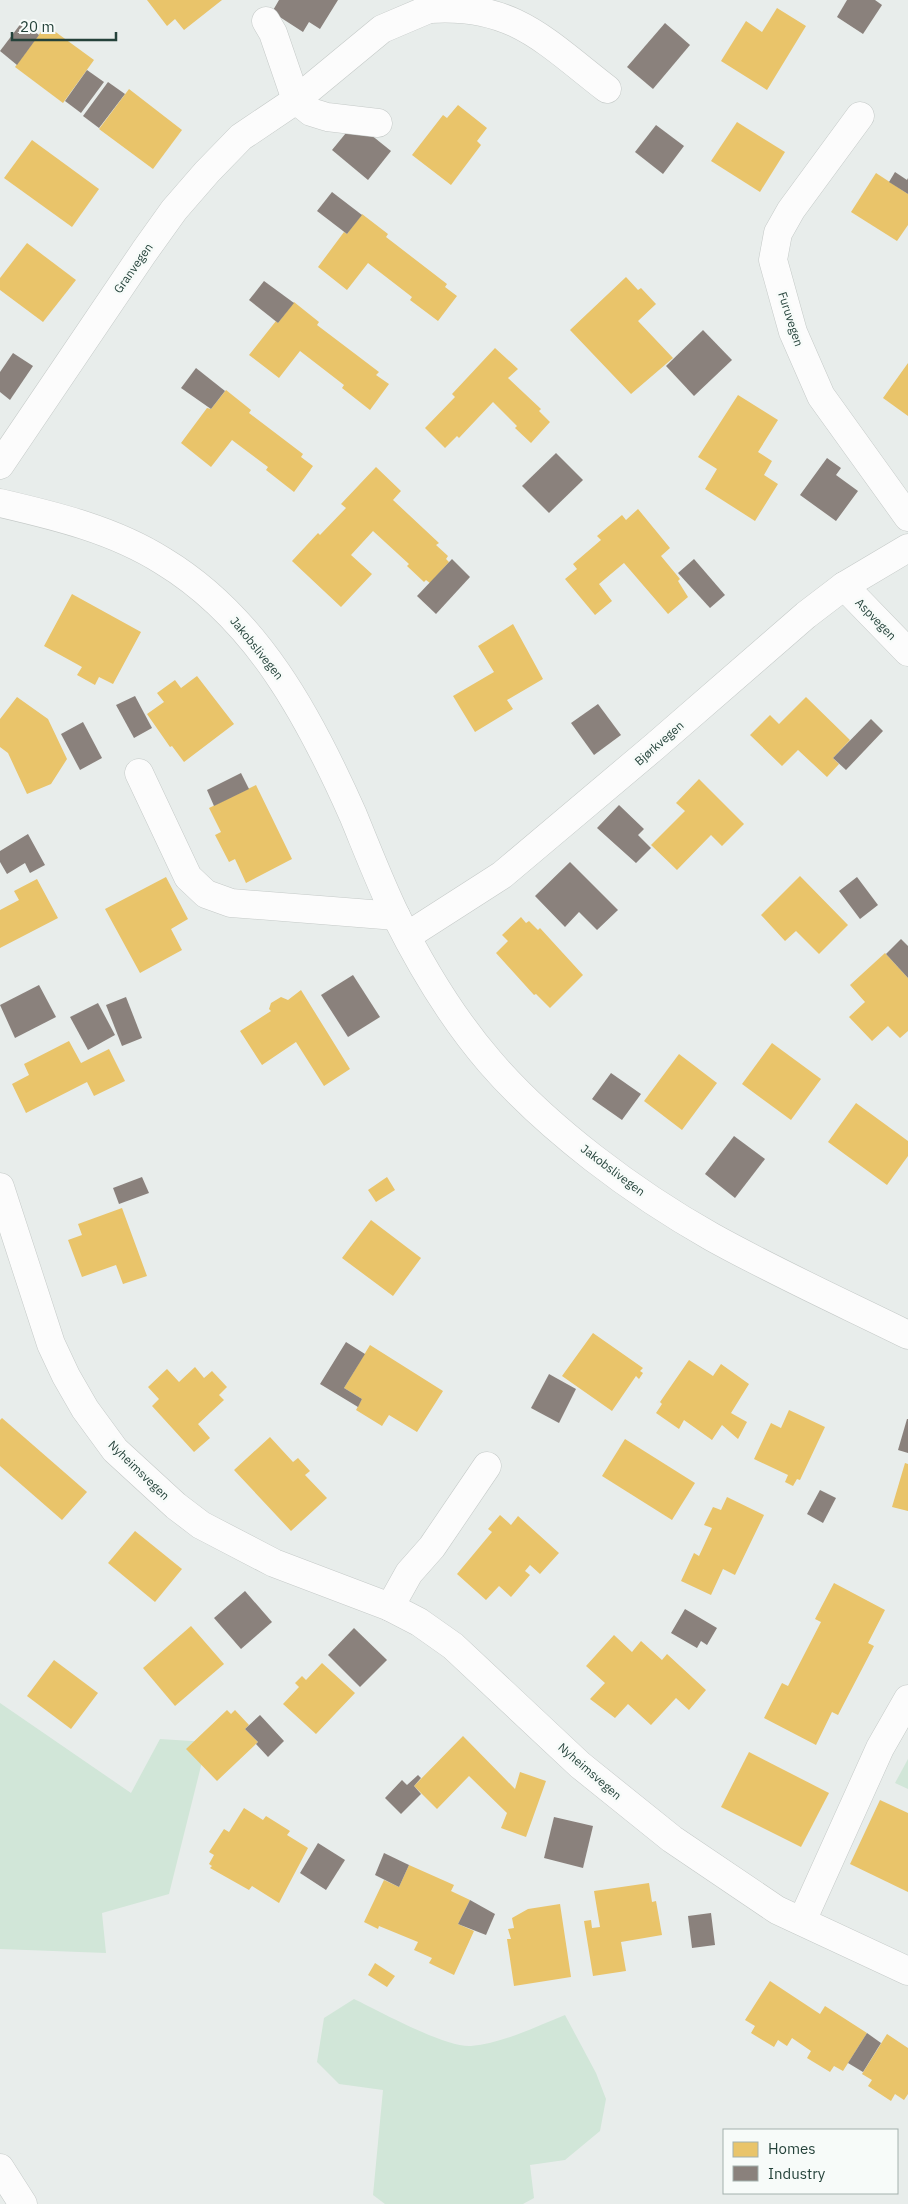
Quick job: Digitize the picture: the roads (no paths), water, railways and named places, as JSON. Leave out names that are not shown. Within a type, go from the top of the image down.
[{"type":"street","points":[[429,4],[480,11],[508,19],[533,31],[606,89]]},
{"type":"street","name":"Granvegen","points":[[0,464],[174,210],[241,137],[296,100],[382,29],[429,4]]},
{"type":"street","points":[[266,21],[296,100],[311,112],[327,117],[378,123]]},
{"type":"street","name":"Furuvegen","points":[[860,116],[791,210],[778,233],[773,260],[793,332],[821,396],[908,517]]},
{"type":"street","name":"Jakobslivegen","points":[[0,503],[94,528],[131,543],[163,560],[194,581],[222,606],[252,639],[281,677],[302,712],[351,811],[401,926],[449,1010],[487,1058],[522,1096],[595,1158],[642,1192],[713,1238],[908,1335]]},
{"type":"street","name":"Bjørkvegen","points":[[401,926],[502,874],[654,747],[806,615],[844,586],[908,548]]},
{"type":"street","name":"Aspvegen","points":[[844,586],[908,652]]},
{"type":"street","points":[[139,773],[188,877],[206,894],[231,903],[401,926]]},
{"type":"street","name":"Nyheimsvegen","points":[[0,1187],[51,1344],[85,1409],[115,1450],[146,1480],[201,1525],[274,1563],[390,1607],[419,1622],[453,1646],[580,1765],[672,1839],[777,1910],[908,1971]]},
{"type":"street","points":[[390,1607],[409,1574],[432,1547],[487,1466]]},
{"type":"street","points":[[802,1921],[880,1748],[908,1698]]},
{"type":"street","points":[[0,2168],[23,2204]]}]
